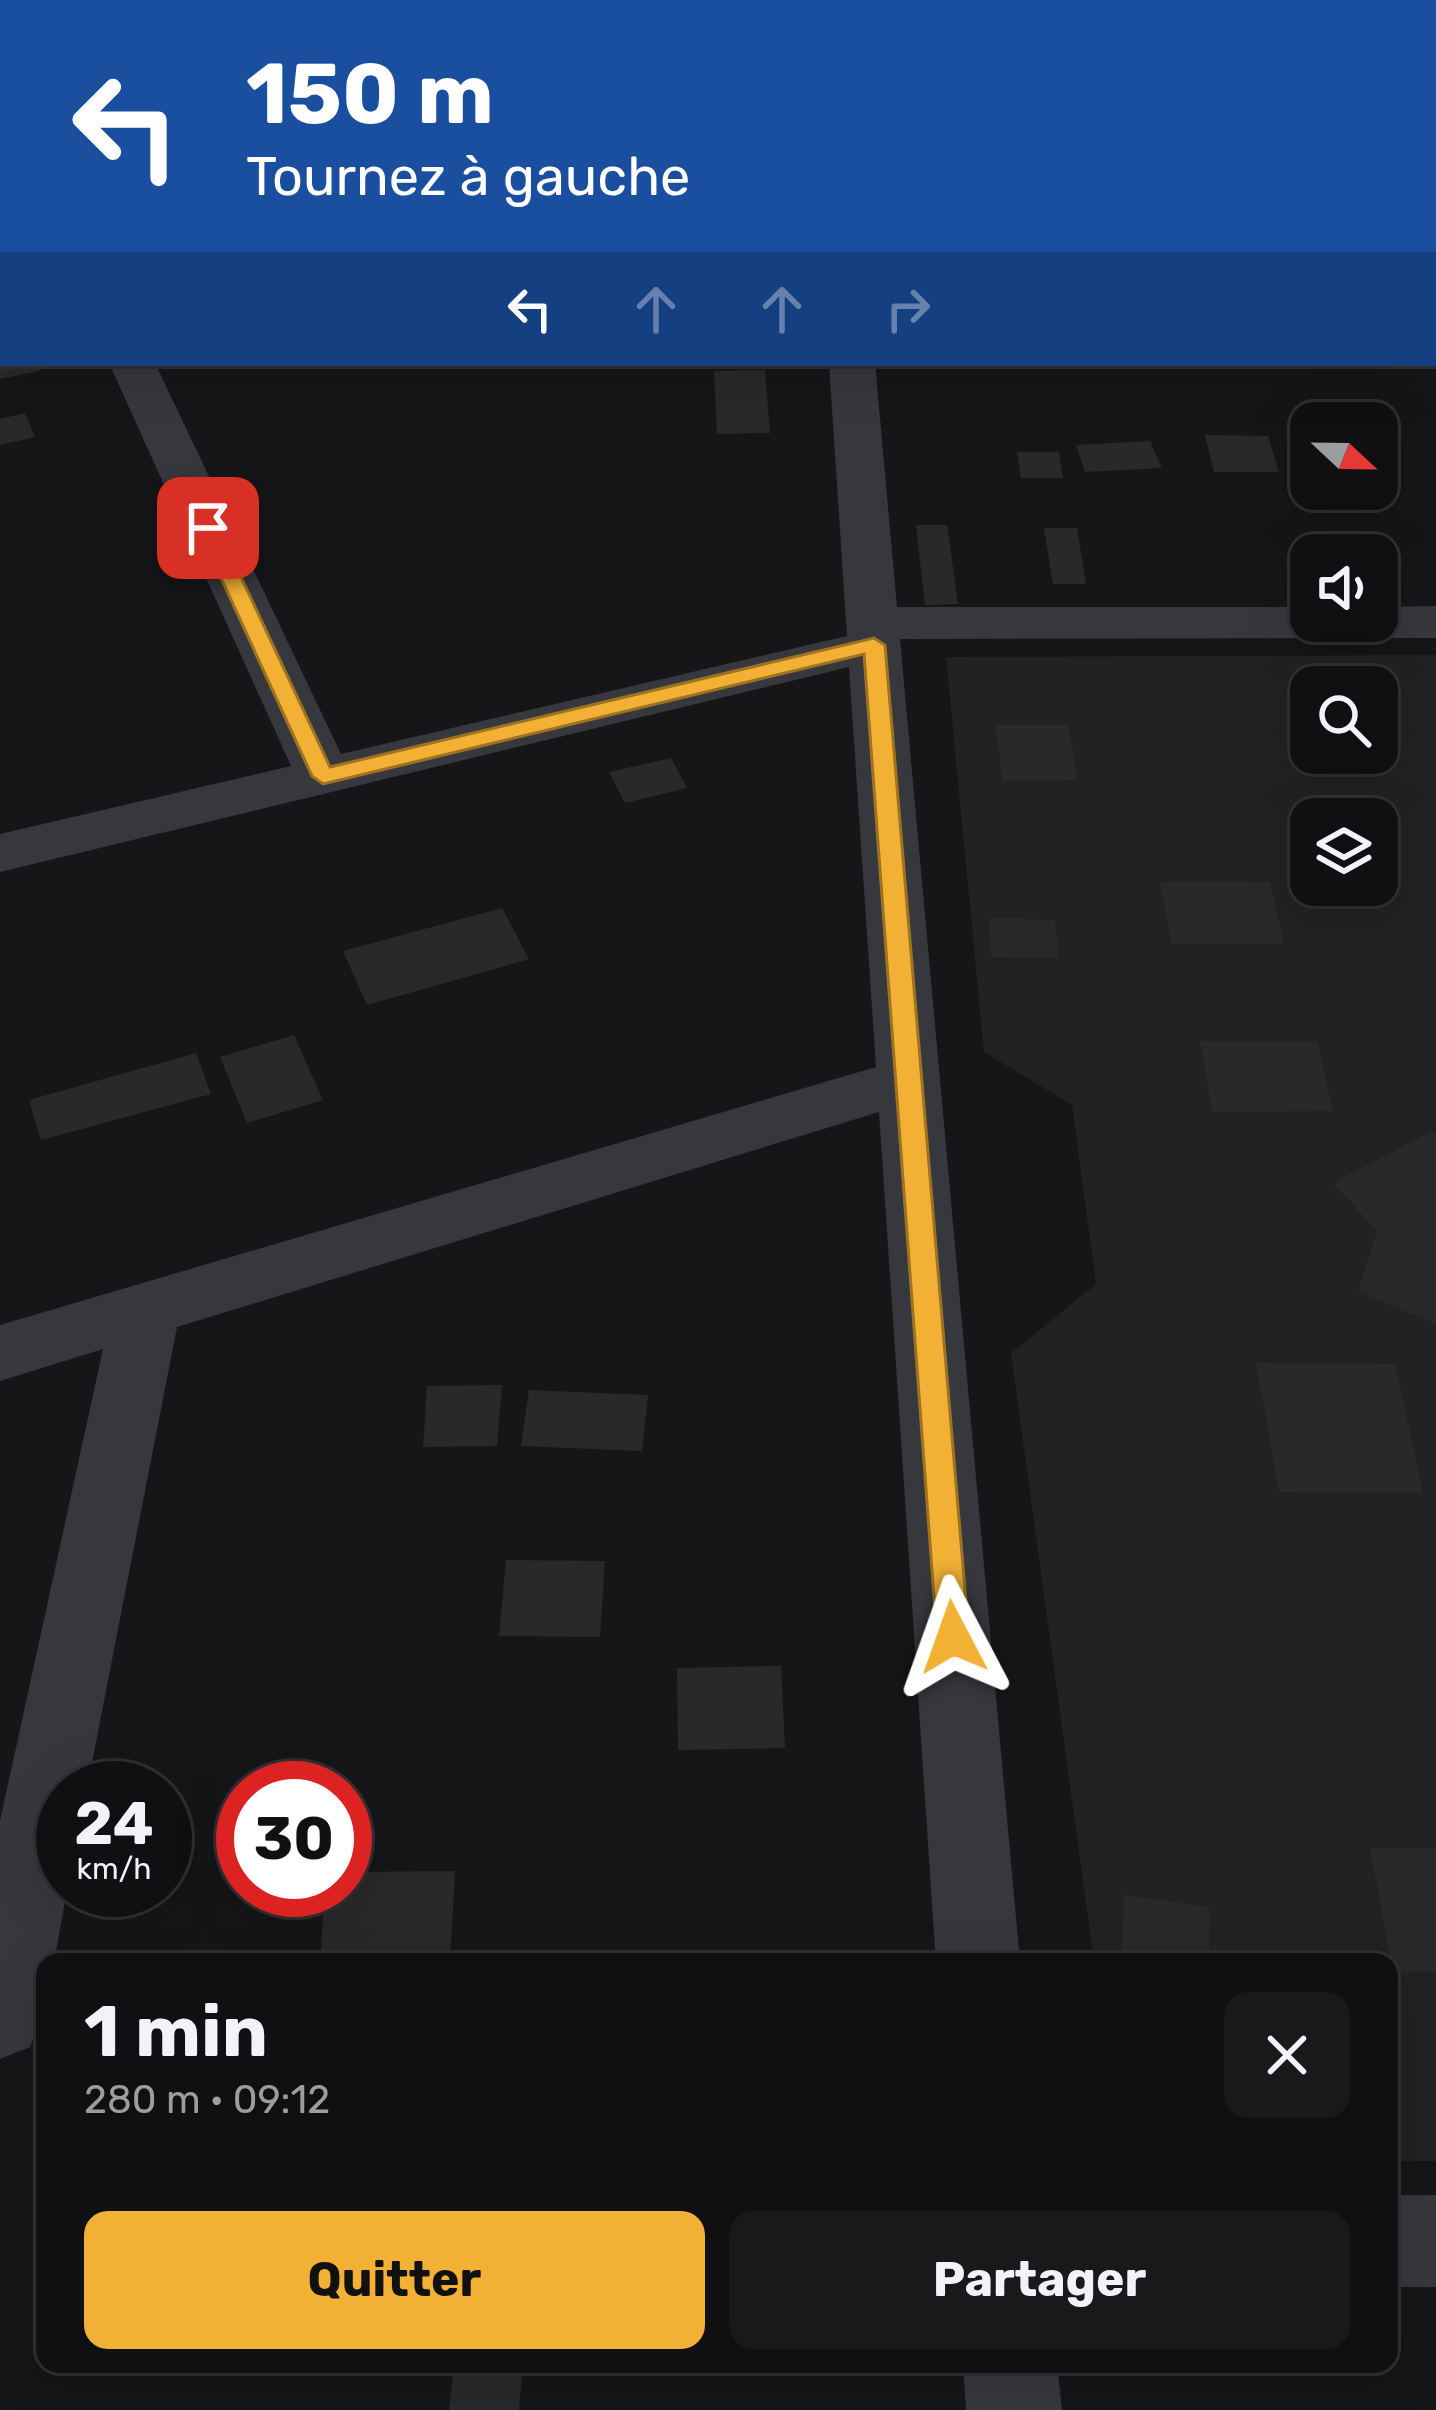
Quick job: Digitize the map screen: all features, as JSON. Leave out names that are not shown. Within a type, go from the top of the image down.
[{"type":"street","points":[[133,366],[323,776]]},
{"type":"street","points":[[852,366],[978,1953]]},
{"type":"street","points":[[0,853],[323,776],[873,634],[1436,622]]},
{"type":"street","points":[[0,1353],[909,1080]]},
{"type":"street","points":[[0,2017],[146,1309]]},
{"type":"street","points":[[1398,2241],[1436,2241]]},
{"type":"street","points":[[1011,2373],[1014,2410]]},
{"type":"shaded area","points":[[1436,655],[1436,2161],[1398,2161],[1398,1953],[1093,1953],[1011,1353],[1096,1284],[1072,1105],[984,1052],[946,657]]},
{"type":"building","points":[[0,366],[39,366],[40,371],[0,379]]},
{"type":"building","points":[[765,370],[770,433],[717,434],[714,371]]},
{"type":"building","points":[[25,413],[35,437],[0,445],[0,419]]},
{"type":"building","points":[[1205,435],[1268,436],[1279,472],[1214,472]]},
{"type":"building","points":[[1150,441],[1162,468],[1085,472],[1076,445]]},
{"type":"building","points":[[1017,452],[1059,452],[1063,478],[1021,478]]},
{"type":"building","points":[[916,525],[947,525],[958,604],[925,605]]},
{"type":"building","points":[[1044,528],[1077,528],[1086,584],[1053,584]]},
{"type":"building","points":[[995,725],[1069,725],[1077,780],[1003,781]]},
{"type":"building","points":[[671,758],[687,788],[625,803],[609,772]]},
{"type":"building","points":[[1160,882],[1270,882],[1284,944],[1171,944]]},
{"type":"building","points":[[502,908],[529,959],[367,1005],[343,951]]},
{"type":"building","points":[[989,918],[1055,920],[1059,958],[991,957]]},
{"type":"building","points":[[294,1035],[323,1100],[247,1123],[220,1057]]},
{"type":"building","points":[[1200,1041],[1317,1041],[1333,1111],[1212,1112]]},
{"type":"building","points":[[196,1053],[211,1094],[41,1140],[29,1100]]},
{"type":"building","points":[[1432,1131],[1436,1135],[1436,1324],[1358,1291],[1377,1231],[1333,1183]]},
{"type":"building","points":[[1256,1363],[1395,1364],[1423,1493],[1279,1492]]},
{"type":"building","points":[[502,1385],[497,1446],[423,1447],[427,1386]]},
{"type":"building","points":[[529,1390],[648,1395],[642,1451],[521,1446]]},
{"type":"building","points":[[506,1560],[605,1561],[600,1637],[499,1636]]},
{"type":"building","points":[[781,1666],[785,1748],[678,1750],[677,1668]]},
{"type":"building","points":[[1370,1848],[1436,1848],[1436,1972],[1398,1972],[1398,1953],[1389,1953]]},
{"type":"building","points":[[455,1871],[450,1953],[321,1953],[323,1917],[372,1917],[372,1872]]},
{"type":"building","points":[[1124,1895],[1209,1907],[1209,1953],[1122,1953]]},
{"type":"building","points":[[453,2373],[522,2373],[519,2410],[449,2410]]},
{"type":"route","points":[[208,528],[323,776],[874,645],[953,1637]]}]
